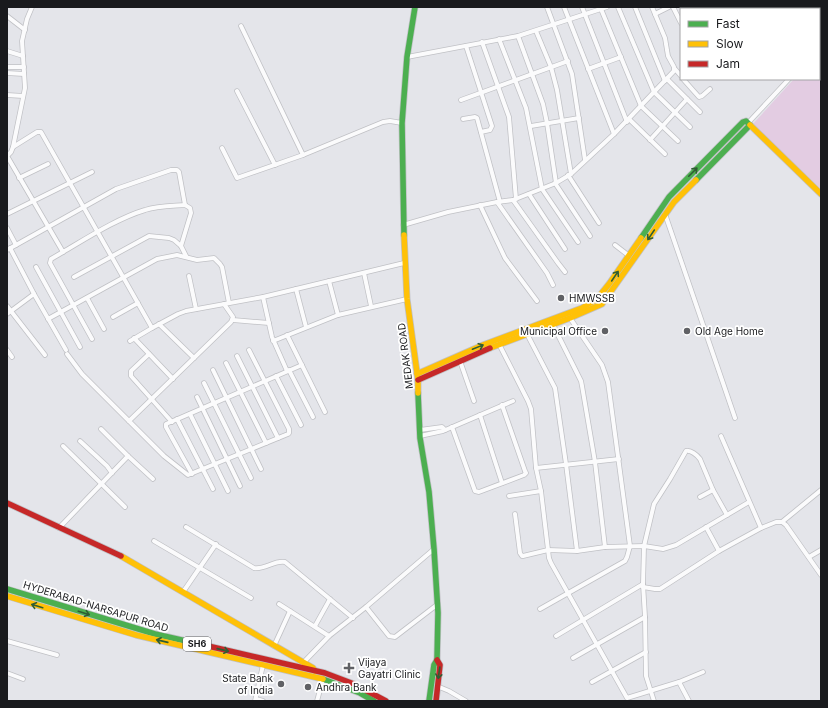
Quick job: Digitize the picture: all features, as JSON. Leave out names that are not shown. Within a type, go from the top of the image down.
[{"type":"main road","name":"MEDAK ROAD","points":[[414,7],[407,57],[402,123],[403,225],[407,299],[417,377],[420,433],[429,492],[438,604],[437,660],[434,665],[429,701]]},
{"type":"main road","points":[[417,377],[483,345],[582,308],[593,302],[600,295],[661,207],[674,191],[744,121],[749,124],[821,194]]},
{"type":"main road","points":[[417,377],[599,306],[613,290],[665,213],[749,124]]},
{"type":"main road","points":[[674,191],[680,196]]},
{"type":"main road","points":[[7,503],[114,552],[313,668],[315,671]]},
{"type":"main road","name":"HYDERABAD-NARSAPUR ROAD","points":[[7,589],[155,634],[325,673],[354,684],[386,701]]},
{"type":"main road","name":"HYDERABAD-NARSAPUR ROAD","points":[[8,598],[136,635],[323,679],[360,693],[371,700]]},
{"type":"main road","points":[[436,701],[440,665],[437,660]]},
{"type":"street","points":[[32,7],[22,40],[25,88],[13,147],[7,156],[47,228],[63,252]]},
{"type":"street","points":[[547,7],[572,74],[585,160]]},
{"type":"street","points":[[564,7],[614,134]]},
{"type":"street","points":[[582,7],[628,121],[665,154]]},
{"type":"street","points":[[407,57],[518,36],[607,7]]},
{"type":"street","points":[[618,7],[654,92],[690,127]]},
{"type":"street","points":[[635,7],[666,80],[700,112]]},
{"type":"street","points":[[652,7],[666,41],[668,56],[680,75]]},
{"type":"street","points":[[655,14],[668,7]]},
{"type":"street","points":[[673,7],[680,21]]},
{"type":"street","points":[[601,9],[641,106],[678,141]]},
{"type":"street","points":[[7,16],[25,30]]},
{"type":"street","points":[[241,26],[303,155]]},
{"type":"street","points":[[536,31],[551,67],[559,95],[570,174],[598,223]]},
{"type":"street","points":[[518,36],[542,98],[548,123],[556,183],[590,236]]},
{"type":"street","points":[[499,39],[525,103],[531,126],[542,189],[578,242]]},
{"type":"street","points":[[482,42],[509,117],[515,199],[558,264],[565,272]]},
{"type":"street","points":[[466,46],[492,126],[490,130],[481,132]]},
{"type":"street","points":[[7,51],[23,56]]},
{"type":"street","points":[[588,69],[621,57]]},
{"type":"street","points":[[461,100],[568,61]]},
{"type":"street","points":[[7,67],[24,67]]},
{"type":"street","points":[[403,225],[438,215],[515,199],[556,183],[570,174],[628,121],[675,69]]},
{"type":"street","points":[[7,73],[24,74]]},
{"type":"street","points":[[684,80],[699,96],[702,96],[710,90]]},
{"type":"street","points":[[749,124],[788,80]]},
{"type":"street","points":[[237,91],[274,164]]},
{"type":"street","points":[[7,95],[23,96]]},
{"type":"street","points":[[650,140],[687,99]]},
{"type":"street","points":[[464,119],[477,117],[498,202],[547,273],[553,285]]},
{"type":"street","points":[[531,126],[579,118]]},
{"type":"street","points":[[222,148],[237,178],[303,155],[383,122],[390,121],[402,123]]},
{"type":"street","points":[[13,147],[37,132],[41,132],[152,328]]},
{"type":"street","points":[[19,178],[48,164]]},
{"type":"street","points":[[185,205],[178,172],[174,169],[127,184],[9,249],[66,352],[82,374],[164,456],[188,475],[288,434],[290,431],[249,350]]},
{"type":"street","points":[[7,214],[92,172]]},
{"type":"street","points":[[529,194],[565,249]]},
{"type":"street","points":[[92,339],[50,263],[51,259],[98,232],[137,213],[147,209],[185,205],[190,208],[191,213],[181,246]]},
{"type":"street","points":[[480,206],[505,258],[537,301]]},
{"type":"street","points":[[665,213],[735,418]]},
{"type":"street","points":[[7,228],[16,245]]},
{"type":"street","points":[[74,277],[149,236],[169,238],[181,246],[186,256]]},
{"type":"street","points":[[615,245],[628,255]]},
{"type":"street","points":[[48,320],[158,259],[177,255],[198,260],[214,258],[220,264],[229,303]]},
{"type":"street","points":[[173,379],[149,354],[132,340],[182,312],[263,297],[404,263]]},
{"type":"street","points":[[36,267],[80,347]]},
{"type":"street","points":[[364,273],[372,306]]},
{"type":"street","points":[[189,276],[196,309]]},
{"type":"street","points":[[330,281],[338,315]]},
{"type":"street","points":[[296,289],[306,327]]},
{"type":"street","points":[[9,312],[34,294]]},
{"type":"street","points":[[600,295],[604,300]]},
{"type":"street","points":[[263,297],[273,341],[313,417]]},
{"type":"street","points":[[87,298],[104,329]]},
{"type":"street","points":[[273,341],[338,315],[407,299]]},
{"type":"street","points":[[113,317],[138,303]]},
{"type":"street","points":[[224,304],[232,315],[233,320]]},
{"type":"street","points":[[7,306],[9,312],[45,355]]},
{"type":"street","points":[[540,609],[624,561],[627,557],[630,546],[610,389],[605,370],[570,318]]},
{"type":"street","points":[[129,421],[233,320],[269,323]]},
{"type":"street","points":[[159,324],[194,358]]},
{"type":"street","points":[[553,325],[581,381],[595,462],[605,547]]},
{"type":"street","points":[[527,334],[555,388],[577,551]]},
{"type":"street","points":[[287,335],[325,412]]},
{"type":"street","points":[[499,344],[531,409],[536,468],[541,491],[550,563],[612,671],[625,699],[679,682],[703,672]]},
{"type":"street","points":[[7,350],[12,357]]},
{"type":"street","points":[[149,354],[131,371],[131,376],[172,422]]},
{"type":"street","points":[[237,356],[278,438]]},
{"type":"street","points":[[460,361],[474,401]]},
{"type":"street","points":[[226,363],[266,443]]},
{"type":"street","points":[[192,474],[165,426],[177,419],[302,365]]},
{"type":"street","points":[[213,370],[261,469]]},
{"type":"street","points":[[276,376],[301,425]]},
{"type":"street","points":[[204,382],[251,478]]},
{"type":"street","points":[[197,397],[240,486]]},
{"type":"street","points":[[420,433],[445,430],[513,401]]},
{"type":"street","points":[[452,427],[475,491],[479,492],[524,475],[526,473],[502,405]]},
{"type":"street","points":[[190,414],[228,491]]},
{"type":"street","points":[[480,415],[502,484]]},
{"type":"street","points":[[177,419],[213,489]]},
{"type":"street","points":[[101,429],[153,479]]},
{"type":"street","points":[[721,436],[748,502],[761,528]]},
{"type":"street","points":[[80,441],[107,466],[112,473]]},
{"type":"street","points":[[63,446],[125,507]]},
{"type":"street","points":[[654,701],[646,676],[643,586],[644,546],[654,504],[686,451],[689,450],[696,454],[700,459],[713,490],[727,515]]},
{"type":"street","points":[[59,528],[128,456]]},
{"type":"street","points":[[536,468],[619,459]]},
{"type":"street","points":[[700,497],[713,490]]},
{"type":"street","points":[[556,636],[643,586],[660,589],[719,550],[761,528],[776,522],[782,522],[821,490]]},
{"type":"street","points":[[509,496],[541,491]]},
{"type":"street","points":[[515,514],[520,555],[523,556],[548,550],[577,551],[605,547],[644,546],[663,549],[672,547],[748,502]]},
{"type":"street","points":[[782,522],[786,525],[821,575]]},
{"type":"street","points":[[186,527],[254,568],[262,568],[276,562],[285,562],[352,618]]},
{"type":"street","points":[[706,527],[719,550]]},
{"type":"street","points":[[154,541],[251,598]]},
{"type":"street","points":[[183,592],[216,544]]},
{"type":"street","points":[[303,663],[329,636],[366,607],[434,549]]},
{"type":"street","points":[[809,557],[821,550]]},
{"type":"street","points":[[315,626],[330,600]]},
{"type":"street","points":[[279,604],[329,636]]},
{"type":"street","points":[[366,607],[389,636],[395,638],[438,604]]},
{"type":"street","points":[[274,646],[290,611]]},
{"type":"street","points":[[573,658],[645,617]]},
{"type":"street","points":[[7,641],[57,655]]},
{"type":"street","points":[[592,682],[646,652]]},
{"type":"street","points":[[263,665],[256,700],[263,701]]},
{"type":"street","points":[[7,673],[23,679]]},
{"type":"street","points":[[317,701],[323,679]]},
{"type":"street","points":[[679,682],[689,701]]},
{"type":"street","points":[[437,686],[466,701]]},
{"type":"shaded area","points":[[821,50],[821,189],[753,124],[793,80],[820,80]]},
{"type":"traffic: fast","points":[[404,235],[402,123],[407,57],[415,7]]},
{"type":"traffic: fast","points":[[641,238],[669,197],[743,122],[746,121],[750,125],[696,180]]},
{"type":"traffic: fast","points":[[418,393],[420,438],[429,492],[438,613],[437,660],[434,665],[429,701]]},
{"type":"traffic: fast","points":[[7,589],[155,634],[208,646]]},
{"type":"traffic: fast","points":[[323,679],[360,693],[374,701]]},
{"type":"traffic: slow","points":[[750,125],[821,194]]},
{"type":"traffic: slow","points":[[490,348],[570,318],[602,304],[674,202],[696,180]]},
{"type":"traffic: slow","points":[[404,235],[407,299],[418,380],[418,393]]},
{"type":"traffic: slow","points":[[417,374],[483,345],[582,308],[597,299],[641,238]]},
{"type":"traffic: slow","points":[[121,556],[313,668],[315,671]]},
{"type":"traffic: slow","points":[[7,596],[136,635],[323,679]]},
{"type":"traffic: jam","points":[[418,380],[490,348]]},
{"type":"traffic: jam","points":[[7,503],[121,556]]},
{"type":"traffic: jam","points":[[208,646],[325,673],[354,684],[386,701]]},
{"type":"traffic: jam","points":[[436,701],[440,665],[437,660]]},
{"type":"place","name":"HMWSSB","points":[[561,298]]},
{"type":"place","name":"Municipal Office","points":[[605,331]]},
{"type":"place","name":"Old Age Home","points":[[687,331]]},
{"type":"place","name":"Vijaya Gayatri Clinic","points":[[349,668]]},
{"type":"place","name":"State Bank of India","points":[[281,684]]},
{"type":"place","name":"Andhra Bank","points":[[308,687]]}]
